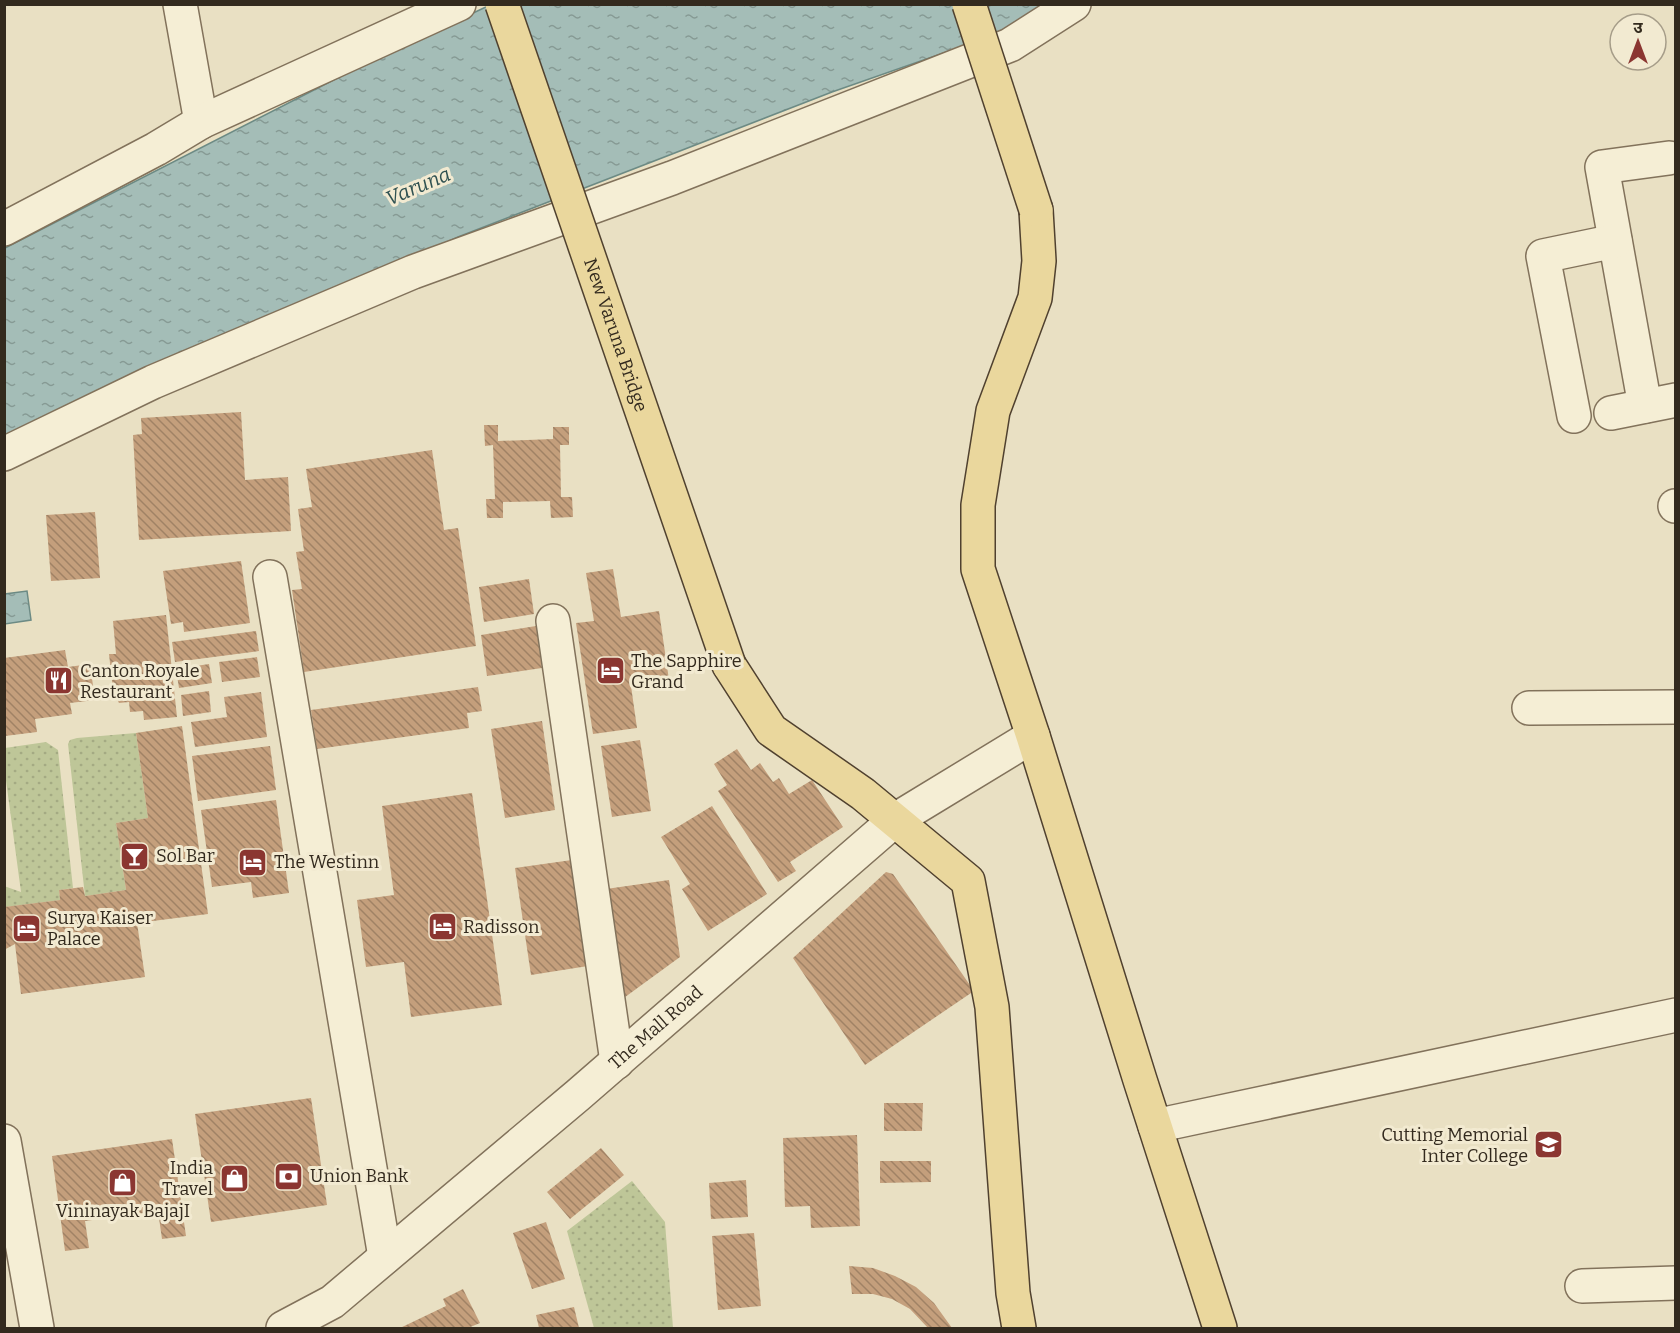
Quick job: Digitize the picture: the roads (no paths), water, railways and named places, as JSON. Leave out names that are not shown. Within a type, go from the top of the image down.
[{"type":"main road","name":"New Varuna Bridge","points":[[502,4],[729,665],[771,730],[863,794],[968,881],[992,1007],[1013,1293],[1019,1329]]},
{"type":"main road","points":[[969,4],[1036,210],[1039,261],[1035,298],[993,411],[978,505],[978,569],[1220,1329]]},
{"type":"street","points":[[180,4],[201,122]]},
{"type":"street","points":[[4,230],[156,149],[201,122],[459,4]]},
{"type":"street","points":[[4,454],[153,382],[413,272],[672,178],[1010,45],[1074,4]]},
{"type":"street","points":[[1611,413],[1660,403],[1616,241],[1602,167],[1669,158]]},
{"type":"street","points":[[1574,416],[1543,256],[1616,241]]},
{"type":"street","points":[[270,577],[385,1257]]},
{"type":"street","points":[[553,621],[616,1062]]},
{"type":"street","points":[[1529,708],[1676,707]]},
{"type":"street","name":"The Mall Road","points":[[291,1327],[332,1302],[616,1062],[896,820],[1033,736]]},
{"type":"street","points":[[1155,1126],[1676,1015]]},
{"type":"street","points":[[4,1141],[37,1329]]},
{"type":"street","points":[[1582,1286],[1676,1283]]},
{"type":"water","name":"Varuna","points":[[490,5],[1081,5],[832,92],[458,237],[5,442],[5,248],[355,69]]},
{"type":"water","points":[[27,591],[31,620],[5,624],[5,594]]},
{"type":"place","name":"The Sapphire Grand","points":[[610,671]]},
{"type":"place","name":"Canton Royale Restaurant","points":[[59,681]]},
{"type":"place","name":"Sol Bar","points":[[135,856]]},
{"type":"place","name":"The Westinn","points":[[253,862]]},
{"type":"place","name":"Radisson","points":[[442,927]]},
{"type":"place","name":"Surya Kaiser Palace","points":[[26,928]]},
{"type":"place","name":"Cutting Memorial Inter College","points":[[1549,1145]]},
{"type":"place","name":"Union Bank","points":[[289,1176]]},
{"type":"place","name":"India Travel","points":[[234,1178]]},
{"type":"place","name":"Vininayak BajajI","points":[[123,1182]]}]
